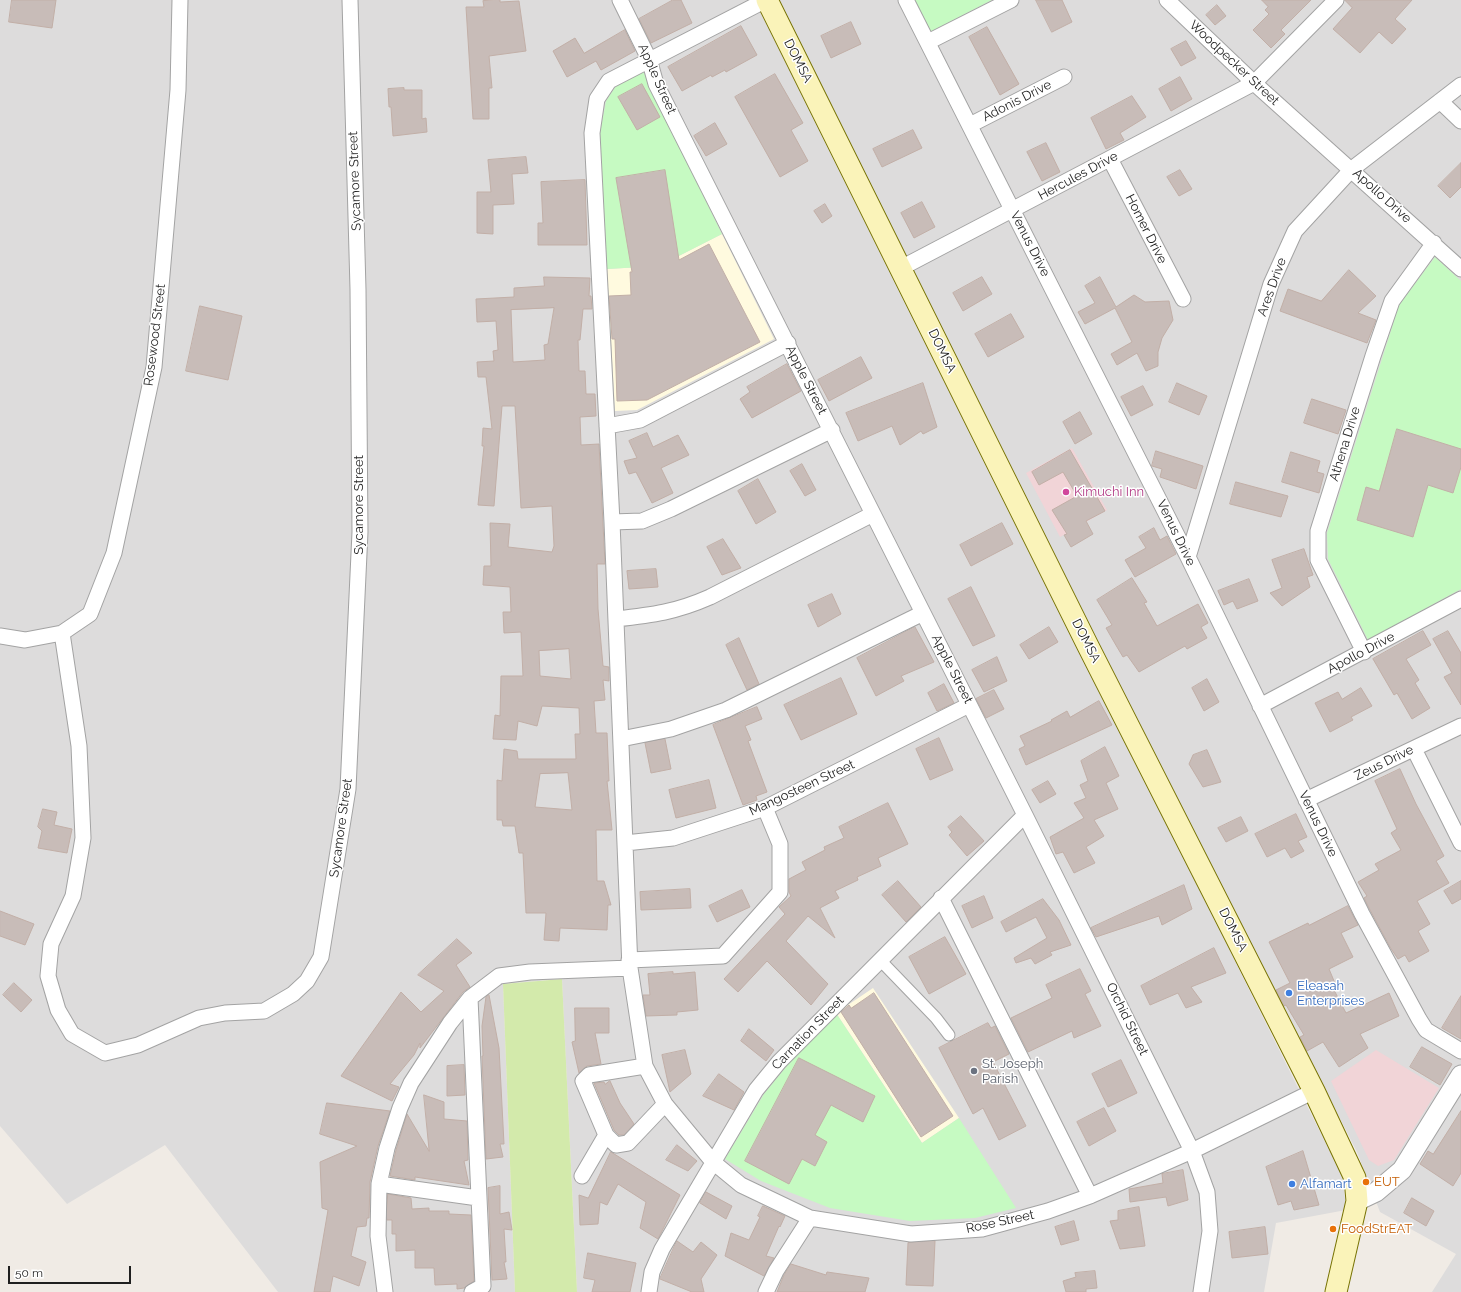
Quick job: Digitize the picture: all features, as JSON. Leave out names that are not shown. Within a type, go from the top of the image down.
[{"type":"main road","name":"DOMSA","points":[[766,0],[1085,639],[1314,1091],[1355,1178],[1357,1201],[1336,1292]]},
{"type":"street","name":"Rosewood Street","points":[[0,636],[25,640],[62,633],[90,614],[114,553],[154,367],[178,90],[180,0]]},
{"type":"street","name":"Sycamore Street","points":[[62,633],[79,746],[83,838],[73,896],[51,944],[48,976],[58,1010],[72,1034],[105,1053],[138,1046],[199,1018],[225,1013],[264,1011],[293,994],[307,981],[321,957],[348,789],[353,708],[360,532],[358,289],[350,0]]},
{"type":"street","name":"Apple Street","points":[[620,0],[649,59],[656,84],[832,430],[996,758]]},
{"type":"street","name":"Rose Street","points":[[766,0],[649,59],[609,81],[597,99],[592,133],[612,522],[630,964],[645,1066],[665,1104],[713,1162],[741,1184],[810,1218],[911,1234],[982,1229],[1010,1223],[1090,1196],[1192,1151],[1314,1091]]},
{"type":"street","name":"Venus Drive","points":[[906,0],[1188,557],[1362,914],[1419,1020],[1426,1030],[1461,1052]]},
{"type":"street","points":[[928,42],[1011,0]]},
{"type":"street","name":"Woodpecker Street","points":[[1167,0],[1254,83],[1301,125]]},
{"type":"street","name":"Hercules Drive","points":[[901,268],[1254,83],[1330,2]]},
{"type":"street","name":"Adonis Drive","points":[[970,125],[1064,77]]},
{"type":"street","name":"Ares Drive","points":[[1188,557],[1271,284],[1295,231],[1352,169],[1461,85]]},
{"type":"street","points":[[1440,101],[1461,121]]},
{"type":"street","name":"Apollo Drive","points":[[1301,125],[1352,169],[1461,269]]},
{"type":"street","name":"Homer Drive","points":[[1110,159],[1183,299]]},
{"type":"street","name":"Athena Drive","points":[[1364,652],[1318,560],[1318,531],[1373,356],[1392,301],[1434,243]]},
{"type":"street","points":[[607,426],[640,420],[788,343]]},
{"type":"street","points":[[612,522],[642,521],[671,509],[832,430]]},
{"type":"street","points":[[616,619],[653,615],[684,608],[710,597],[873,514]]},
{"type":"street","name":"Apollo Drive","points":[[1260,706],[1364,652],[1461,599]]},
{"type":"street","points":[[621,739],[670,729],[726,710],[923,613]]},
{"type":"street","name":"Mangosteen Street","points":[[625,843],[673,838],[765,808],[969,705]]},
{"type":"street","name":"Zeus Drive","points":[[1306,800],[1461,726]]},
{"type":"street","points":[[1414,749],[1461,843]]},
{"type":"street","name":"Orchid Street","points":[[996,758],[1192,1151],[1207,1192],[1210,1231],[1201,1292]]},
{"type":"street","points":[[385,1292],[378,1236],[380,1184],[387,1148],[400,1108],[411,1083],[450,1023],[470,998],[499,976],[530,972],[724,956],[780,892],[780,844],[765,808]]},
{"type":"street","name":"Carnation Street","points":[[649,1292],[652,1272],[662,1249],[756,1090],[779,1062],[1025,815]]},
{"type":"street","points":[[941,898],[1090,1196]]},
{"type":"street","points":[[880,960],[917,997],[950,1035]]},
{"type":"street","points":[[470,998],[483,1286],[472,1292]]},
{"type":"street","points":[[645,1066],[589,1075],[583,1081],[606,1134],[616,1145],[628,1143],[665,1104]]},
{"type":"street","points":[[1357,1201],[1376,1192],[1402,1170],[1461,1076]]},
{"type":"street","points":[[582,1176],[606,1134]]},
{"type":"street","points":[[380,1184],[478,1198]]},
{"type":"street","points":[[766,1292],[776,1271],[810,1218]]},
{"type":"shaded area","points":[[0,0],[756,0],[1343,1178],[1346,1210],[1276,1223],[1264,1292],[577,1292],[562,979],[503,984],[515,1292],[278,1292],[165,1145],[67,1204],[0,1126]]},
{"type":"shaded area","points":[[778,0],[1461,0],[1461,1292],[1432,1292],[1456,1254],[1380,1212],[1357,1152],[1087,620]]},
{"type":"shaded area","points":[[722,234],[774,339],[637,410],[615,411],[607,269],[659,266]]},
{"type":"shaded area","name":"Kimuchi Inn","points":[[1072,448],[1107,510],[1060,537],[1026,473]]},
{"type":"shaded area","points":[[873,988],[959,1118],[922,1143],[836,1013]]},
{"type":"shaded area","points":[[1376,1050],[1439,1088],[1394,1160],[1378,1166],[1369,1160],[1331,1081]]},
{"type":"green space","points":[[912,0],[992,0],[928,33]]},
{"type":"green space","points":[[643,71],[722,234],[659,266],[607,269],[600,133],[606,101],[616,86]]},
{"type":"green space","points":[[1435,257],[1461,281],[1461,589],[1368,640],[1328,559],[1327,533],[1399,305]]},
{"type":"green space","points":[[562,979],[577,1292],[515,1292],[503,984]]},
{"type":"green space","points":[[836,1013],[922,1143],[959,1118],[1016,1208],[975,1218],[910,1221],[830,1208],[761,1181],[725,1159],[764,1094],[798,1052]]},
{"type":"building","points":[[12,0],[56,0],[52,28],[9,22]]},
{"type":"building","points":[[500,0],[500,2],[519,1],[526,51],[489,56],[492,88],[489,88],[489,119],[473,119],[466,7],[484,7],[483,1]]},
{"type":"building","points":[[673,0],[681,0],[692,23],[651,43],[639,19]]},
{"type":"building","points":[[1036,0],[1062,0],[1072,22],[1052,32]]},
{"type":"building","points":[[1262,0],[1311,0],[1281,30],[1285,34],[1271,48],[1253,30],[1269,14],[1265,10],[1268,7]]},
{"type":"building","points":[[1345,0],[1412,0],[1395,19],[1406,29],[1392,44],[1379,32],[1360,53],[1333,29],[1352,8]]},
{"type":"building","points":[[1217,5],[1226,16],[1215,25],[1206,15]]},
{"type":"building","points":[[851,22],[861,44],[831,58],[821,36]]},
{"type":"building","points":[[741,26],[757,55],[726,72],[725,70],[712,77],[711,75],[682,91],[668,67]]},
{"type":"building","points":[[987,27],[1019,84],[1000,95],[969,37]]},
{"type":"building","points":[[625,30],[635,51],[601,70],[596,61],[567,77],[553,51],[575,38],[584,53]]},
{"type":"building","points":[[1186,41],[1196,58],[1181,66],[1171,49]]},
{"type":"building","points":[[775,74],[803,123],[791,130],[808,161],[780,177],[735,97]]},
{"type":"building","points":[[1180,77],[1192,99],[1171,111],[1159,89]]},
{"type":"building","points":[[642,84],[660,117],[637,130],[618,97]]},
{"type":"building","points":[[404,88],[404,90],[422,90],[422,119],[426,118],[427,132],[393,136],[388,89]]},
{"type":"building","points":[[1132,96],[1146,117],[1120,133],[1124,140],[1106,149],[1091,118]]},
{"type":"building","points":[[715,123],[727,144],[706,156],[694,136]]},
{"type":"building","points":[[913,130],[922,148],[882,167],[873,149]]},
{"type":"building","points":[[1046,143],[1060,172],[1042,181],[1027,152]]},
{"type":"building","points":[[526,157],[528,173],[512,174],[514,204],[493,205],[493,234],[477,233],[477,192],[491,192],[488,160]]},
{"type":"building","points":[[1461,163],[1461,187],[1450,198],[1438,186]]},
{"type":"building","points":[[665,170],[679,260],[709,244],[760,342],[647,400],[617,401],[615,339],[612,339],[609,296],[631,295],[630,272],[632,272],[616,178]]},
{"type":"building","points":[[1180,170],[1192,189],[1179,196],[1167,177]]},
{"type":"building","points":[[585,180],[587,245],[538,245],[538,223],[543,223],[541,182]]},
{"type":"building","points":[[922,202],[935,227],[914,238],[901,213]]},
{"type":"building","points":[[825,204],[832,216],[822,223],[814,211]]},
{"type":"building","points":[[1349,270],[1376,296],[1358,313],[1376,320],[1367,343],[1280,311],[1288,289],[1321,301]]},
{"type":"building","points":[[544,277],[590,278],[589,296],[591,296],[592,309],[583,309],[580,340],[578,340],[579,371],[585,371],[586,394],[595,394],[596,416],[580,417],[581,445],[599,444],[605,564],[597,564],[598,609],[603,666],[609,667],[609,681],[603,680],[605,700],[594,701],[596,733],[607,733],[609,781],[607,781],[612,830],[596,830],[597,881],[604,881],[611,905],[608,905],[607,930],[560,928],[559,941],[544,940],[546,913],[526,913],[523,853],[519,853],[515,826],[503,826],[502,820],[497,820],[497,780],[502,781],[504,749],[517,751],[518,759],[576,759],[575,734],[580,734],[579,708],[542,706],[537,726],[518,721],[516,740],[493,739],[495,715],[500,716],[501,676],[523,676],[521,632],[504,633],[503,612],[511,612],[510,587],[483,585],[484,566],[491,566],[490,523],[510,524],[508,547],[552,552],[554,546],[552,506],[521,508],[515,406],[502,406],[494,506],[478,505],[484,446],[482,446],[483,428],[492,429],[486,377],[478,377],[477,362],[494,361],[493,351],[498,350],[496,321],[477,322],[476,299],[514,297],[514,288],[544,286]],"holes":[[[554,308],[548,344],[544,345],[545,360],[513,362],[511,310]],[[569,649],[571,679],[540,676],[539,651]],[[568,773],[572,810],[535,807],[540,774]]]},
{"type":"building","points":[[982,277],[992,294],[963,311],[953,293]]},
{"type":"building","points":[[1100,277],[1116,307],[1134,295],[1145,302],[1169,301],[1173,320],[1162,338],[1158,352],[1158,366],[1146,371],[1137,353],[1117,365],[1111,354],[1132,342],[1115,308],[1085,324],[1078,312],[1095,303],[1085,286]]},
{"type":"building","points":[[200,306],[242,316],[228,380],[186,371]]},
{"type":"building","points":[[1011,314],[1024,337],[988,357],[975,334]]},
{"type":"building","points":[[861,357],[872,378],[829,401],[818,380]]},
{"type":"building","points":[[787,364],[801,391],[752,418],[740,399],[750,392],[747,387]]},
{"type":"building","points":[[923,383],[937,427],[923,434],[921,431],[900,445],[892,426],[858,441],[846,413]]},
{"type":"building","points":[[1177,383],[1207,396],[1199,415],[1169,402]]},
{"type":"building","points":[[1143,386],[1153,405],[1131,416],[1121,397]]},
{"type":"building","points":[[1312,399],[1346,410],[1338,434],[1304,423]]},
{"type":"building","points":[[1080,412],[1092,434],[1075,444],[1063,422]]},
{"type":"building","points":[[1397,429],[1461,449],[1461,467],[1453,493],[1428,485],[1413,537],[1357,520],[1366,487],[1379,491]]},
{"type":"building","points":[[647,433],[653,447],[678,435],[689,455],[661,468],[673,493],[652,503],[636,472],[629,474],[624,461],[637,458],[629,441]]},
{"type":"building","name":"Kimuchi Inn","points":[[1070,450],[1105,511],[1086,521],[1093,534],[1071,547],[1064,535],[1067,534],[1052,510],[1077,496],[1063,472],[1039,485],[1032,472]]},
{"type":"building","points":[[1156,451],[1203,466],[1196,489],[1160,477],[1162,469],[1152,466]]},
{"type":"building","points":[[1291,452],[1320,461],[1317,472],[1324,474],[1319,493],[1282,482]]},
{"type":"building","points":[[802,464],[816,490],[805,496],[790,471]]},
{"type":"building","points":[[758,479],[776,512],[756,524],[738,491]]},
{"type":"building","points":[[1236,482],[1288,496],[1281,517],[1230,504]]},
{"type":"building","points":[[1002,523],[1013,544],[971,566],[960,545]]},
{"type":"building","points":[[1154,528],[1160,540],[1167,536],[1176,554],[1135,577],[1125,560],[1146,548],[1139,537]]},
{"type":"building","points":[[723,539],[741,568],[722,575],[707,547]]},
{"type":"building","points":[[1304,549],[1313,575],[1307,577],[1310,587],[1282,606],[1270,593],[1282,588],[1272,560]]},
{"type":"building","points":[[656,569],[658,587],[629,589],[627,571]]},
{"type":"building","points":[[1132,578],[1147,602],[1144,603],[1157,626],[1198,604],[1208,623],[1201,627],[1207,638],[1187,649],[1185,646],[1139,672],[1127,655],[1123,657],[1117,647],[1106,628],[1112,625],[1097,600]]},
{"type":"building","points":[[1249,579],[1258,601],[1237,609],[1233,601],[1224,605],[1218,591]]},
{"type":"building","points":[[971,587],[995,636],[973,646],[948,599]]},
{"type":"building","points":[[832,594],[841,614],[818,627],[808,605]]},
{"type":"building","points":[[915,627],[934,662],[901,676],[904,681],[876,696],[857,658]]},
{"type":"building","points":[[1049,627],[1058,642],[1029,659],[1020,645]]},
{"type":"building","points":[[1423,631],[1431,645],[1406,659],[1419,680],[1415,683],[1430,708],[1412,719],[1397,693],[1394,695],[1373,659]]},
{"type":"building","points":[[1448,631],[1461,653],[1461,705],[1444,677],[1452,673],[1433,639]]},
{"type":"building","points":[[739,638],[759,684],[747,690],[726,645]]},
{"type":"building","points":[[997,657],[1007,681],[984,692],[972,670]]},
{"type":"building","points":[[841,678],[857,714],[801,740],[784,705]]},
{"type":"building","points":[[1207,679],[1219,702],[1204,711],[1192,688]]},
{"type":"building","points":[[944,684],[954,703],[937,711],[928,693]]},
{"type":"building","points":[[1361,688],[1372,706],[1351,717],[1353,720],[1330,732],[1315,703],[1338,692],[1342,699]]},
{"type":"building","points":[[994,690],[1004,709],[986,718],[976,699]]},
{"type":"building","points":[[1099,701],[1112,725],[1026,765],[1019,749],[1025,746],[1020,736],[1052,721],[1051,720],[1067,711],[1070,717]]},
{"type":"building","points":[[757,707],[762,719],[745,726],[751,740],[748,741],[767,792],[756,796],[757,800],[743,805],[713,725]]},
{"type":"building","points":[[939,738],[953,770],[930,780],[916,749]]},
{"type":"building","points":[[665,739],[671,769],[651,773],[645,743]]},
{"type":"building","points":[[1105,747],[1119,776],[1106,783],[1118,809],[1094,820],[1104,836],[1086,847],[1095,863],[1074,873],[1063,852],[1056,854],[1050,837],[1084,818],[1074,803],[1086,798],[1080,785],[1088,781],[1081,761]]},
{"type":"building","points":[[1207,750],[1221,782],[1203,787],[1189,764],[1193,755]]},
{"type":"building","points":[[1400,769],[1416,804],[1444,856],[1436,861],[1449,883],[1417,901],[1430,924],[1418,931],[1429,951],[1409,962],[1405,955],[1398,959],[1390,947],[1364,898],[1367,896],[1358,882],[1379,870],[1375,864],[1401,850],[1391,833],[1397,829],[1375,781]]},
{"type":"building","points":[[709,780],[716,808],[676,818],[669,790]]},
{"type":"building","points":[[1048,781],[1056,794],[1040,803],[1032,790]]},
{"type":"building","points":[[888,803],[908,844],[878,858],[881,866],[857,877],[858,880],[835,891],[839,898],[820,908],[835,938],[808,916],[786,941],[828,984],[811,1005],[767,961],[738,992],[724,979],[785,914],[779,907],[791,896],[789,892],[789,879],[806,870],[802,862],[825,850],[824,847],[844,838],[839,827]]},
{"type":"building","points":[[43,809],[57,812],[54,825],[72,829],[67,853],[38,848],[42,831],[38,827]]},
{"type":"building","points":[[1296,814],[1307,837],[1298,841],[1304,851],[1291,858],[1285,848],[1267,857],[1255,834]]},
{"type":"building","points":[[961,816],[984,841],[967,856],[949,835],[952,832],[948,827]]},
{"type":"building","points":[[1241,817],[1248,831],[1226,842],[1218,828]]},
{"type":"building","points":[[898,881],[921,907],[906,922],[882,895]]},
{"type":"building","points":[[1461,881],[1461,899],[1452,904],[1444,891]]},
{"type":"building","points":[[1184,885],[1192,909],[1162,925],[1159,916],[1096,937],[1091,928]]},
{"type":"building","points":[[690,889],[691,908],[641,910],[640,892]]},
{"type":"building","points":[[742,890],[750,907],[717,922],[709,906]]},
{"type":"building","points":[[984,896],[993,918],[972,928],[962,906]]},
{"type":"building","points":[[1043,899],[1059,920],[1071,945],[1050,952],[1052,955],[1035,964],[1031,958],[1016,963],[1014,958],[1047,938],[1036,917],[1006,932],[1001,922]]},
{"type":"building","points":[[1348,906],[1358,925],[1341,933],[1353,957],[1329,969],[1337,988],[1334,990],[1346,1013],[1389,993],[1399,1016],[1360,1034],[1368,1048],[1339,1067],[1323,1042],[1307,1051],[1300,1037],[1304,1035],[1286,1005],[1284,1006],[1276,990],[1290,983],[1269,942]]},
{"type":"building","points":[[0,911],[34,924],[25,945],[0,936]]},
{"type":"building","points":[[945,937],[966,974],[929,994],[909,957]]},
{"type":"building","points":[[457,939],[472,953],[456,965],[470,987],[463,992],[420,1048],[420,1043],[414,1055],[390,1084],[399,1087],[392,1101],[341,1076],[401,992],[421,1012],[444,991],[418,975]]},
{"type":"building","points":[[1214,948],[1226,973],[1191,987],[1202,1002],[1186,1008],[1178,993],[1150,1005],[1141,986]]},
{"type":"building","points":[[1080,969],[1091,991],[1085,994],[1101,1026],[1074,1038],[1072,1031],[1028,1052],[1011,1018],[1052,998],[1046,985]]},
{"type":"building","points":[[673,972],[673,974],[695,972],[698,1010],[677,1012],[677,1015],[646,1016],[643,995],[650,995],[648,974]]},
{"type":"building","points":[[14,983],[32,1000],[21,1012],[3,995]]},
{"type":"building","points":[[874,993],[953,1116],[921,1137],[841,1012],[849,1005],[851,1008]]},
{"type":"building","points":[[489,995],[499,1048],[504,1144],[500,1144],[503,1157],[486,1159],[482,1026],[486,997]]},
{"type":"building","points":[[1461,996],[1461,1039],[1442,1028]]},
{"type":"building","points":[[575,1008],[609,1008],[609,1033],[595,1033],[601,1064],[587,1066],[579,1073],[572,1042],[575,1041]]},
{"type":"building","name":"St. Joseph Parish","points":[[988,1023],[991,1028],[995,1026],[1009,1054],[993,1062],[1026,1126],[999,1140],[983,1108],[973,1114],[939,1048]]},
{"type":"building","points":[[749,1029],[774,1050],[766,1061],[741,1041]]},
{"type":"building","points":[[1422,1047],[1452,1064],[1440,1085],[1410,1067]]},
{"type":"building","points":[[685,1050],[691,1074],[670,1092],[662,1055]]},
{"type":"building","points":[[799,1058],[875,1096],[863,1122],[831,1105],[815,1135],[827,1142],[815,1166],[802,1159],[789,1184],[745,1161]]},
{"type":"building","points":[[1121,1060],[1137,1093],[1108,1107],[1092,1074]]},
{"type":"building","points":[[464,1065],[465,1095],[447,1096],[447,1066]]},
{"type":"building","points":[[719,1074],[744,1092],[734,1110],[703,1096]]},
{"type":"building","points":[[610,1081],[620,1103],[634,1124],[624,1135],[619,1135],[614,1130],[594,1083],[604,1082],[605,1084]]},
{"type":"building","points":[[424,1095],[444,1102],[444,1119],[467,1121],[468,1160],[464,1161],[469,1185],[415,1177],[415,1180],[390,1176],[407,1114],[429,1151]]},
{"type":"building","points":[[327,1103],[390,1111],[378,1146],[370,1182],[369,1218],[367,1218],[366,1226],[357,1227],[351,1256],[366,1262],[359,1286],[333,1276],[330,1292],[314,1292],[328,1210],[322,1208],[320,1162],[357,1146],[320,1134]]},
{"type":"building","points":[[1104,1108],[1116,1131],[1089,1146],[1077,1122]]},
{"type":"building","points":[[1461,1111],[1461,1173],[1453,1186],[1420,1164],[1428,1151],[1433,1154]]},
{"type":"building","points":[[677,1145],[697,1161],[688,1171],[666,1160]]},
{"type":"building","name":"Alfamart","points":[[1303,1151],[1319,1205],[1294,1210],[1291,1201],[1278,1205],[1266,1167]]},
{"type":"building","points":[[611,1152],[680,1195],[658,1239],[640,1228],[646,1202],[618,1184],[607,1205],[600,1202],[598,1224],[580,1225],[579,1195],[588,1198]]},
{"type":"building","points":[[1183,1170],[1188,1200],[1168,1206],[1166,1197],[1130,1202],[1129,1189],[1163,1183],[1162,1174]]},
{"type":"building","points":[[500,1186],[500,1214],[509,1212],[512,1230],[504,1229],[506,1262],[504,1262],[507,1279],[492,1280],[488,1188]]},
{"type":"building","points":[[706,1192],[732,1206],[726,1219],[700,1203]]},
{"type":"building","points":[[388,1194],[411,1198],[412,1209],[429,1208],[429,1211],[449,1211],[449,1214],[471,1215],[474,1281],[464,1288],[457,1289],[457,1284],[435,1285],[434,1268],[415,1268],[415,1250],[396,1251],[396,1234],[392,1234],[392,1220],[387,1220]]},
{"type":"building","points":[[1412,1198],[1434,1211],[1426,1226],[1404,1213]]},
{"type":"building","points":[[763,1206],[785,1216],[766,1256],[774,1258],[764,1276],[725,1256],[731,1233],[749,1240],[760,1217],[758,1216]]},
{"type":"building","points":[[1139,1207],[1145,1246],[1120,1249],[1110,1221],[1118,1220],[1118,1211]]},
{"type":"building","points":[[1074,1221],[1079,1240],[1061,1245],[1055,1227]]},
{"type":"building","points":[[1265,1227],[1268,1254],[1232,1258],[1229,1232]]},
{"type":"building","points":[[677,1241],[693,1252],[701,1242],[717,1255],[701,1279],[704,1292],[692,1292],[660,1279]]},
{"type":"building","points":[[935,1241],[933,1286],[906,1285],[908,1243]]},
{"type":"building","points":[[588,1253],[636,1263],[630,1292],[592,1292],[595,1280],[584,1278]]},
{"type":"building","points":[[791,1264],[826,1275],[827,1272],[869,1278],[865,1292],[777,1292],[784,1275]]},
{"type":"building","points":[[1095,1271],[1097,1288],[1086,1289],[1086,1292],[1066,1292],[1063,1281],[1076,1277],[1075,1273]]},
{"type":"place","name":"Kimuchi Inn","points":[[1066,492]]},
{"type":"place","name":"Eleasah Enterprises","points":[[1289,993]]},
{"type":"place","name":"St. Joseph Parish","points":[[974,1071]]},
{"type":"place","name":"EUT","points":[[1366,1182]]},
{"type":"place","name":"Alfamart","points":[[1292,1184]]},
{"type":"place","name":"FoodStrEAT","points":[[1333,1229]]}]
